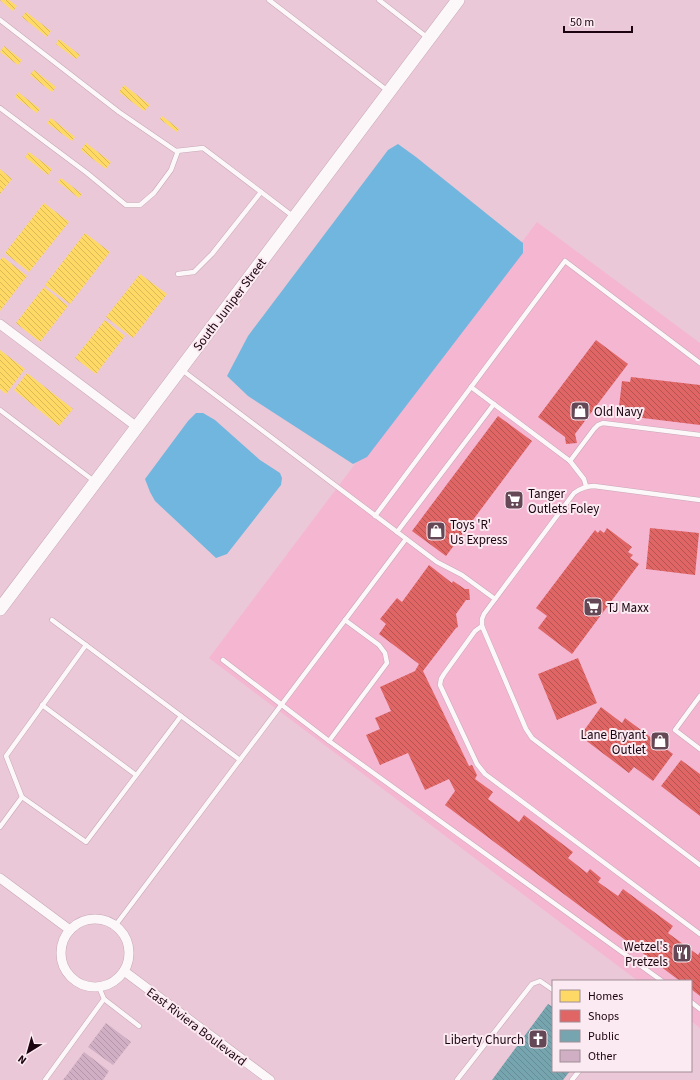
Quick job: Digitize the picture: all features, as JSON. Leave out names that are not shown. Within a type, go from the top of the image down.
[{"type":"street","name":"South Juniper Street","points":[[0,609],[458,0]]},
{"type":"street","points":[[0,324],[137,427]]},
{"type":"street","points":[[0,878],[70,930]]},
{"type":"street","points":[[89,919],[101,919],[115,926],[124,934],[128,945],[129,956],[124,971],[115,981],[104,986],[93,987],[81,984],[74,980],[66,971],[62,960],[61,950],[64,938],[70,930],[78,923],[89,919]]},
{"type":"street","name":"East Riviera Boulevard","points":[[124,971],[270,1080]]},
{"type":"lane","points":[[269,0],[389,91]]},
{"type":"lane","points":[[379,0],[428,38]]},
{"type":"lane","points":[[0,20],[119,112],[176,151],[203,148],[294,217]]},
{"type":"lane","points":[[0,108],[126,204],[140,205],[154,193],[171,170],[178,151]]},
{"type":"lane","points":[[178,274],[194,272],[212,254],[261,192]]},
{"type":"lane","points":[[375,516],[565,261],[700,364]]},
{"type":"lane","points":[[180,369],[437,562],[462,575],[495,599]]},
{"type":"lane","points":[[471,387],[570,461],[584,479],[586,486]]},
{"type":"lane","points":[[397,532],[494,404]]},
{"type":"lane","points":[[0,410],[95,482]]},
{"type":"lane","points":[[570,461],[598,425],[603,424],[700,435]]},
{"type":"lane","points":[[700,500],[594,486],[586,486],[580,489],[574,494],[495,599],[482,619],[482,626],[526,729],[532,738],[700,865]]},
{"type":"lane","points":[[115,926],[406,539]]},
{"type":"lane","points":[[52,620],[240,760]]},
{"type":"lane","points":[[329,741],[387,663],[385,653],[379,645],[346,620]]},
{"type":"lane","points":[[482,626],[475,631],[444,674],[440,685],[477,764],[485,774],[700,934]]},
{"type":"lane","points":[[86,645],[6,756],[22,797],[86,842],[181,716]]},
{"type":"lane","points":[[223,660],[329,741],[661,980]]},
{"type":"lane","points":[[700,696],[675,730],[700,749]]},
{"type":"lane","points":[[42,705],[136,775]]},
{"type":"lane","points":[[0,827],[22,797]]},
{"type":"lane","points":[[457,1080],[532,984],[540,981],[552,989]]},
{"type":"lane","points":[[99,986],[104,999],[139,1026]]},
{"type":"lane","points":[[45,1080],[104,999]]},
{"type":"lane","points":[[692,1003],[700,1009]]},
{"type":"lane","points":[[572,1080],[578,1072]]},
{"type":"shaded area","name":"Tanger Outlets Foley","points":[[537,222],[700,343],[700,1028],[692,1022],[692,980],[637,980],[209,658]]},
{"type":"water","points":[[398,144],[523,243],[523,253],[367,457],[353,464],[248,396],[227,376],[248,336],[388,150]]},
{"type":"water","points":[[196,413],[203,413],[215,420],[260,460],[280,473],[282,478],[281,485],[227,554],[216,558],[155,501],[145,479],[188,421]]},
{"type":"building: Homes","points":[[0,0],[9,0],[17,6],[13,11]]},
{"type":"building: Homes","points":[[26,12],[51,31],[47,37],[22,17]]},
{"type":"building: Homes","points":[[59,39],[80,55],[76,59],[56,44]]},
{"type":"building: Homes","points":[[4,46],[22,60],[18,65],[0,52]]},
{"type":"building: Homes","points":[[34,70],[56,87],[52,92],[30,75]]},
{"type":"building: Homes","points":[[124,85],[150,105],[144,111],[119,92]]},
{"type":"building: Homes","points":[[18,92],[40,109],[37,113],[15,97]]},
{"type":"building: Homes","points":[[162,116],[179,129],[177,132],[160,119]]},
{"type":"building: Homes","points":[[51,118],[75,137],[72,141],[47,123]]},
{"type":"building: Homes","points":[[86,143],[111,162],[106,169],[81,150]]},
{"type":"building: Homes","points":[[29,152],[52,169],[48,175],[25,157]]},
{"type":"building: Homes","points":[[0,169],[12,179],[0,194]]},
{"type":"building: Homes","points":[[61,178],[82,194],[79,198],[58,182]]},
{"type":"building: Homes","points":[[44,203],[69,222],[29,272],[5,253]]},
{"type":"building: Homes","points":[[85,233],[110,252],[70,304],[45,285]]},
{"type":"building: Homes","points":[[3,257],[27,276],[0,311],[0,260]]},
{"type":"building: Homes","points":[[140,274],[167,294],[133,338],[106,317]]},
{"type":"building: Homes","points":[[44,287],[68,306],[40,342],[16,323]]},
{"type":"building: Homes","points":[[105,320],[125,336],[96,374],[75,358]]},
{"type":"building: Homes","points":[[0,350],[25,369],[6,394],[0,389]]},
{"type":"building: Homes","points":[[27,373],[73,409],[59,426],[14,390]]},
{"type":"building: Shops","points":[[596,340],[628,364],[575,434],[577,443],[566,444],[565,437],[538,417]]},
{"type":"building: Shops","points":[[631,377],[700,385],[700,425],[618,415],[622,381],[630,382]]},
{"type":"building: Shops","points":[[498,416],[532,441],[446,556],[412,531]]},
{"type":"building: Shops","points":[[607,528],[632,547],[628,552],[633,555],[630,558],[639,564],[572,654],[538,628],[547,616],[536,608],[595,530],[598,533],[600,530],[604,533]]},
{"type":"building: Shops","points":[[650,528],[699,533],[695,575],[646,569]]},
{"type":"building: Shops","points":[[429,565],[452,583],[453,581],[465,589],[469,589],[470,600],[466,600],[456,614],[458,627],[423,671],[469,766],[472,765],[477,775],[475,779],[493,792],[488,799],[519,822],[524,815],[573,852],[568,858],[587,873],[590,869],[601,878],[598,882],[618,896],[623,889],[673,926],[668,933],[698,955],[700,952],[700,996],[692,990],[692,980],[679,980],[445,805],[455,791],[449,779],[425,790],[408,753],[380,765],[366,735],[380,729],[375,718],[391,711],[380,687],[415,671],[419,664],[379,634],[386,624],[380,619],[397,598],[402,602]]},
{"type":"building: Shops","points":[[578,658],[597,703],[557,720],[538,674]]},
{"type":"building: Shops","points":[[601,707],[622,723],[625,718],[673,754],[653,781],[634,767],[629,773],[580,736]]},
{"type":"building: Shops","points":[[681,760],[700,774],[700,816],[661,786]]},
{"type":"building: Public","name":"Liberty Church","points":[[548,1004],[552,1006],[552,1072],[569,1072],[563,1080],[492,1080]]},
{"type":"building: Other","points":[[106,1023],[131,1042],[113,1065],[88,1047]]},
{"type":"building: Other","points":[[84,1052],[109,1071],[103,1080],[63,1080]]},
{"type":"place","name":"Old Navy","points":[[580,411]]},
{"type":"place","name":"Tanger Outlets Foley","points":[[514,500]]},
{"type":"place","name":"Toys 'R' Us Express","points":[[436,531]]},
{"type":"place","name":"TJ Maxx","points":[[593,607]]},
{"type":"place","name":"Lane Bryant Outlet","points":[[660,741]]},
{"type":"place","name":"Wetzel's Pretzels","points":[[682,953]]},
{"type":"place","name":"Liberty Church","points":[[538,1039]]}]
